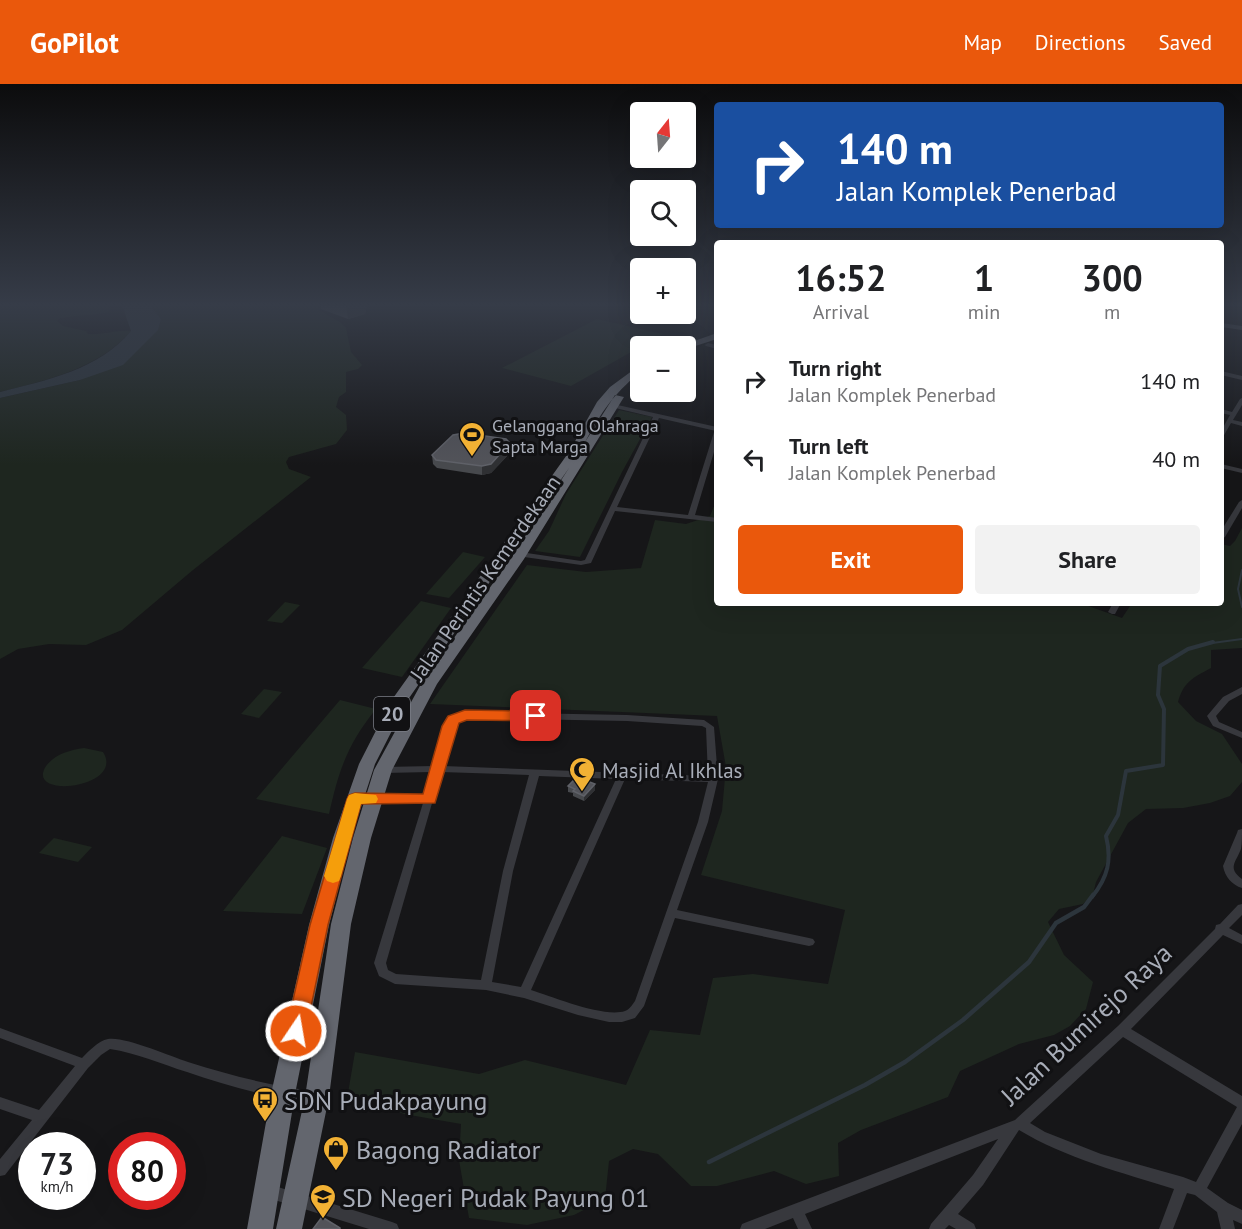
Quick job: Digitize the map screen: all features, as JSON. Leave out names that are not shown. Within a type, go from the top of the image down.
[{"type":"highway","name":"Jalan Perintis Kemerdekaan","points":[[260,1229],[283,1094],[319,925],[365,799],[429,684],[520,554],[607,397],[630,375]]},
{"type":"highway","name":"Jalan Perintis Kemerdekaan","points":[[289,1229],[317,1097],[341,924],[362,838],[367,764],[399,701],[613,405],[630,385]]},
{"type":"street","points":[[1224,374],[1240,377]]},
{"type":"street","points":[[1224,431],[1242,400]]},
{"type":"street","points":[[613,405],[714,430]]},
{"type":"street","points":[[1224,412],[1234,414]]},
{"type":"street","points":[[520,554],[580,563],[588,561],[657,416]]},
{"type":"street","points":[[1230,422],[1242,424]]},
{"type":"street","points":[[691,517],[714,441]]},
{"type":"street","points":[[1224,467],[1242,471]]},
{"type":"street","points":[[1224,532],[1242,502]]},
{"type":"street","points":[[614,509],[714,520]]},
{"type":"street","points":[[1112,612],[1115,606]]},
{"type":"street","points":[[1242,690],[1226,699],[1211,716],[1216,724],[1242,735]]},
{"type":"street","points":[[459,717],[627,718],[704,723],[710,727],[713,779],[703,822],[640,1003],[632,1013],[615,1017],[524,993],[486,986],[395,979],[383,973],[380,963],[438,769],[449,726],[459,717]]},
{"type":"street","points":[[383,770],[438,769],[713,779]]},
{"type":"street","points":[[486,986],[508,871],[536,772]]},
{"type":"street","points":[[524,993],[622,775]]},
{"type":"street","points":[[365,799],[429,800]]},
{"type":"street","points":[[1242,833],[1240,844],[1227,870],[1230,877],[1242,884]]},
{"type":"street","name":"Jalan Bumirejo Raya","points":[[747,1229],[1017,1125],[1122,1030],[1242,908]]},
{"type":"street","points":[[671,913],[809,942]]},
{"type":"street","points":[[1220,928],[1242,940]]},
{"type":"street","points":[[1122,1030],[1242,1103]]},
{"type":"street","points":[[0,1033],[84,1064]]},
{"type":"street","points":[[0,1170],[84,1064],[108,1044],[122,1045],[283,1094],[317,1097]]},
{"type":"street","points":[[0,1103],[41,1117]]},
{"type":"street","points":[[1199,1190],[1242,1111]]},
{"type":"street","points":[[936,1229],[978,1180],[1017,1125],[1101,1160],[1199,1190],[1223,1208],[1242,1217]]},
{"type":"street","points":[[1166,1229],[1183,1184]]},
{"type":"street","points":[[265,1190],[392,1229]]},
{"type":"street","points":[[1223,1208],[1228,1229]]},
{"type":"street","points":[[796,1210],[806,1229]]},
{"type":"street","points":[[947,1216],[969,1229]]},
{"type":"shaded area","points":[[0,358],[97,358],[71,371],[0,392]]},
{"type":"shaded area","points":[[98,358],[130,358],[123,365],[80,380],[0,398],[0,392],[53,378]]},
{"type":"shaded area","points":[[117,358],[356,358],[362,365],[358,369],[346,372],[346,392],[339,397],[336,407],[346,415],[347,430],[336,444],[289,457],[286,462],[289,469],[311,477],[193,570],[122,630],[86,645],[49,644],[18,649],[0,659],[0,398],[80,380]]},
{"type":"shaded area","points":[[521,358],[620,358],[571,386],[502,368]]},
{"type":"shaded area","points":[[619,410],[652,417],[580,557],[535,551],[549,531],[566,494]]},
{"type":"shaded area","points":[[714,506],[714,606],[1088,606],[1122,618],[1130,606],[1224,606],[1224,545],[1230,546],[1242,528],[1242,648],[1211,650],[1211,668],[1186,685],[1178,702],[1196,721],[1222,734],[1242,764],[1242,782],[1230,796],[1210,803],[1183,808],[1146,809],[1128,823],[1096,882],[1093,894],[1083,904],[1059,909],[1048,922],[1064,955],[1093,982],[1086,1009],[1070,1026],[1054,1035],[1019,1044],[960,1071],[948,1097],[861,1130],[838,1143],[839,1176],[806,1184],[774,1171],[717,1186],[691,1186],[658,1154],[633,1149],[609,1161],[605,1199],[574,1215],[527,1225],[469,1218],[459,1160],[461,1124],[404,1114],[348,1093],[355,1052],[479,1074],[525,1060],[626,1085],[650,1030],[700,1035],[713,978],[753,974],[828,984],[845,910],[701,875],[722,811],[726,767],[717,716],[430,704],[527,565],[586,572],[641,568],[655,520],[686,524],[710,516]]},
{"type":"shaded area","points":[[463,552],[485,557],[449,598],[426,594]]},
{"type":"shaded area","points":[[421,601],[451,608],[402,677],[362,668]]},
{"type":"shaded area","points":[[285,602],[300,605],[282,623],[267,621]]},
{"type":"shaded area","points":[[264,689],[282,692],[259,718],[241,714]]},
{"type":"shaded area","points":[[340,700],[376,709],[358,734],[345,758],[329,814],[256,799]]},
{"type":"shaded area","points":[[84,748],[103,752],[106,764],[101,774],[89,781],[60,786],[49,783],[43,777],[46,766],[54,758],[68,751]]},
{"type":"shaded area","points":[[282,836],[327,848],[302,914],[223,911]]},
{"type":"shaded area","points":[[54,838],[92,847],[78,862],[39,853]]},
{"type":"building","name":"Gelanggang Olahraga Sapta Marga","points":[[464,433],[506,439],[510,443],[491,464],[482,466],[436,460],[432,455],[453,435]]},
{"type":"building","points":[[577,777],[595,784],[584,796],[568,786]]},
{"type":"building","points":[[322,1217],[340,1228],[340,1229],[313,1229]]},
{"type":"waterway","points":[[1242,570],[1238,589],[1242,607]]},
{"type":"waterway","points":[[1207,644],[1242,639]]},
{"type":"waterway","points":[[1207,644],[1213,642]]},
{"type":"waterway","points":[[1092,897],[1102,882],[1107,868],[1109,853],[1106,836],[1118,815],[1126,771],[1163,765],[1164,709],[1158,695],[1160,666],[1188,649],[1207,644]]},
{"type":"waterway","points":[[709,1162],[865,1085],[905,1062],[963,1020],[1029,962],[1056,923],[1084,907],[1093,895]]},
{"type":"slow traffic","points":[[333,876],[355,799],[370,799]]},
{"type":"place","name":"Gelanggang Olahraga Sapta Marga","points":[[472,458]]},
{"type":"place","name":"Masjid Al Ikhlas","points":[[582,793]]},
{"type":"place","name":"SDN Pudakpayung","points":[[265,1123]]},
{"type":"place","name":"Bagong Radiator","points":[[336,1172]]},
{"type":"place","name":"SD Negeri Pudak Payung 01","points":[[323,1220]]},
{"type":"route","points":[[296,1031],[319,925],[355,799],[429,800],[449,726],[454,720],[465,715],[536,716]]}]
